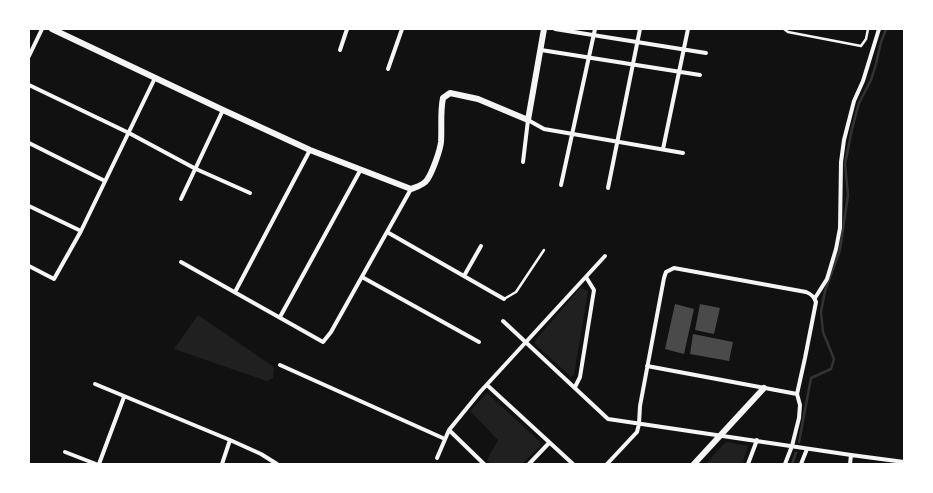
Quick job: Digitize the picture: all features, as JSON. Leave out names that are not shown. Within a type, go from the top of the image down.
[{"type":"street","points":[[29,56],[42,29]]},
{"type":"street","points":[[52,29],[310,150],[411,189],[418,187],[427,181],[433,167],[441,142],[441,108],[443,98],[450,93],[478,99],[528,120],[544,129],[683,153]]},
{"type":"street","points":[[340,50],[347,29]]},
{"type":"street","points":[[388,69],[402,29]]},
{"type":"street","points":[[523,162],[528,120],[544,29]]},
{"type":"street","points":[[555,29],[706,53]]},
{"type":"street","points":[[561,185],[595,29]]},
{"type":"street","points":[[608,188],[640,29]]},
{"type":"street","points":[[663,149],[688,29]]},
{"type":"street","points":[[785,464],[792,446],[799,418],[800,405],[797,394],[815,300],[828,279],[840,228],[840,162],[844,140],[854,101],[863,81],[879,29]]},
{"type":"street","points":[[541,50],[700,75]]},
{"type":"street","points":[[29,266],[54,279],[81,231],[155,78]]},
{"type":"street","points":[[29,86],[129,133],[196,169],[250,193]]},
{"type":"street","points":[[181,199],[223,110]]},
{"type":"street","points":[[29,144],[105,182]]},
{"type":"street","points":[[235,292],[310,150]]},
{"type":"street","points":[[280,317],[361,169]]},
{"type":"street","points":[[181,262],[324,342],[411,189]]},
{"type":"street","points":[[29,206],[81,231]]},
{"type":"street","points":[[387,232],[504,299]]},
{"type":"street","points":[[464,276],[481,246]]},
{"type":"street","points":[[437,458],[449,430],[487,385],[605,256]]},
{"type":"street","points":[[608,464],[637,432],[647,366],[664,278],[669,270],[676,268],[806,292],[809,293],[815,300]]},
{"type":"street","points":[[362,277],[479,342]]},
{"type":"street","points":[[575,387],[580,377],[594,290],[586,278]]},
{"type":"street","points":[[503,321],[608,419],[904,462]]},
{"type":"street","points":[[280,365],[445,438]]},
{"type":"street","points":[[647,366],[797,394]]},
{"type":"street","points":[[95,384],[230,440],[261,454],[277,464]]},
{"type":"street","points":[[487,385],[573,464]]},
{"type":"street","points":[[694,464],[764,388]]},
{"type":"street","points":[[65,452],[98,464],[124,396]]},
{"type":"street","points":[[449,430],[484,464]]},
{"type":"street","points":[[222,464],[230,440]]},
{"type":"street","points":[[748,464],[757,440]]},
{"type":"street","points":[[529,464],[549,442]]},
{"type":"street","points":[[801,464],[807,449]]},
{"type":"street","points":[[850,464],[851,455]]},
{"type":"lane","points":[[784,29],[788,32],[861,46],[866,38],[868,29]]},
{"type":"lane","points":[[504,299],[516,292],[544,250]]},
{"type":"shaded area","points":[[580,288],[588,291],[574,375],[571,377],[535,344],[535,341]]},
{"type":"shaded area","points":[[198,315],[274,367],[273,378],[267,381],[174,349]]},
{"type":"shaded area","points":[[487,393],[540,442],[541,445],[522,464],[491,464],[487,460],[498,440],[470,411]]},
{"type":"shaded area","points":[[726,442],[748,446],[742,464],[705,464]]},
{"type":"building","points":[[675,304],[694,309],[684,354],[665,349]]},
{"type":"building","points":[[700,304],[720,308],[714,334],[695,330]]},
{"type":"building","points":[[693,334],[733,342],[729,361],[690,354]]},
{"type":"waterway","points":[[799,442],[811,378],[831,369],[834,359],[823,332],[821,312],[825,291],[840,250],[848,195],[845,164],[852,129],[859,103],[871,80],[886,29]]},
{"type":"waterway","points":[[792,464],[796,453]]}]
